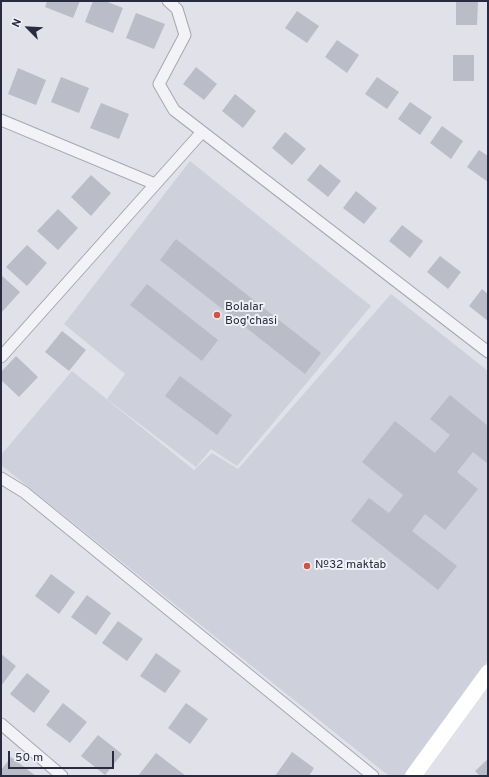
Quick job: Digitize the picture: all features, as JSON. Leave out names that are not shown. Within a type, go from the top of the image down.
[{"type":"street","points":[[168,1],[179,5],[185,35],[159,84],[174,110],[488,352]]},
{"type":"street","points":[[1,120],[155,184]]},
{"type":"street","points":[[1,357],[202,132]]},
{"type":"street","points":[[1,478],[24,492],[373,776]]},
{"type":"street","points":[[413,776],[488,673]]},
{"type":"street","points":[[1,724],[62,776]]},
{"type":"shaded area","name":"Bolalar Bog'chasi","points":[[190,161],[371,306],[237,466],[211,449],[196,467],[107,399],[125,374],[64,324]]},
{"type":"shaded area","name":"№32 maktab","points":[[391,294],[488,371],[488,660],[405,776],[389,776],[1,465],[1,455],[72,371],[194,470],[212,453],[238,469]]},
{"type":"building","points":[[47,1],[80,1],[73,18],[45,7]]},
{"type":"building","points":[[93,1],[105,1],[123,8],[113,33],[85,22]]},
{"type":"building","points":[[456,1],[478,1],[477,25],[456,25]]},
{"type":"building","points":[[297,11],[319,26],[307,43],[285,28]]},
{"type":"building","points":[[136,13],[165,24],[154,49],[126,38]]},
{"type":"building","points":[[337,40],[359,55],[347,73],[325,57]]},
{"type":"building","points":[[453,55],[474,55],[474,81],[453,81]]},
{"type":"building","points":[[196,67],[217,84],[204,100],[183,84]]},
{"type":"building","points":[[18,68],[46,80],[36,105],[8,94]]},
{"type":"building","points":[[61,77],[89,88],[79,113],[51,102]]},
{"type":"building","points":[[377,77],[399,92],[387,109],[365,94]]},
{"type":"building","points":[[235,94],[256,111],[243,128],[222,111]]},
{"type":"building","points":[[410,102],[432,117],[420,135],[398,119]]},
{"type":"building","points":[[101,103],[129,114],[119,139],[90,128]]},
{"type":"building","points":[[442,126],[463,141],[451,159],[430,143]]},
{"type":"building","points":[[285,132],[306,149],[292,165],[272,148]]},
{"type":"building","points":[[479,150],[488,156],[488,182],[467,167]]},
{"type":"building","points":[[320,164],[341,181],[328,197],[307,180]]},
{"type":"building","points":[[91,175],[111,193],[91,216],[71,197]]},
{"type":"building","points":[[356,191],[377,208],[364,224],[343,208]]},
{"type":"building","points":[[58,209],[78,228],[58,250],[37,231]]},
{"type":"building","points":[[402,225],[423,241],[410,258],[389,241]]},
{"type":"building","points":[[176,239],[321,353],[305,374],[160,260]]},
{"type":"building","points":[[27,245],[47,263],[27,286],[6,267]]},
{"type":"building","points":[[440,256],[461,272],[448,289],[427,272]]},
{"type":"building","points":[[1,275],[20,292],[1,313]]},
{"type":"building","points":[[147,284],[218,340],[202,361],[130,305]]},
{"type":"building","points":[[482,289],[488,294],[488,321],[469,306]]},
{"type":"building","points":[[62,331],[86,350],[69,371],[45,352]]},
{"type":"building","points":[[16,356],[38,377],[19,397],[1,380],[1,372]]},
{"type":"building","points":[[180,376],[232,415],[217,435],[165,396]]},
{"type":"building","points":[[450,395],[488,426],[488,464],[473,452],[457,472],[478,489],[445,530],[425,514],[412,531],[457,566],[438,590],[351,521],[369,498],[389,513],[403,495],[362,462],[395,421],[435,453],[450,435],[430,419]]},
{"type":"building","points":[[51,574],[75,592],[59,614],[35,596]]},
{"type":"building","points":[[87,595],[111,613],[96,635],[71,617]]},
{"type":"building","points":[[118,621],[143,639],[127,661],[102,643]]},
{"type":"building","points":[[156,653],[181,671],[165,693],[140,676]]},
{"type":"building","points":[[1,654],[16,666],[1,686]]},
{"type":"building","points":[[27,673],[50,691],[34,713],[10,694]]},
{"type":"building","points":[[63,703],[87,722],[70,743],[46,725]]},
{"type":"building","points":[[186,703],[208,719],[190,744],[168,728]]},
{"type":"building","points":[[98,735],[122,754],[105,775],[81,756]]},
{"type":"building","points":[[292,752],[314,768],[309,776],[275,776]]},
{"type":"building","points":[[156,753],[186,776],[138,776]]},
{"type":"building","points":[[11,757],[36,776],[1,776],[1,770]]},
{"type":"building","points":[[488,759],[488,776],[480,776],[475,771]]},
{"type":"place","name":"Bolalar Bog'chasi","points":[[217,315]]},
{"type":"place","name":"№32 maktab","points":[[307,566]]}]
